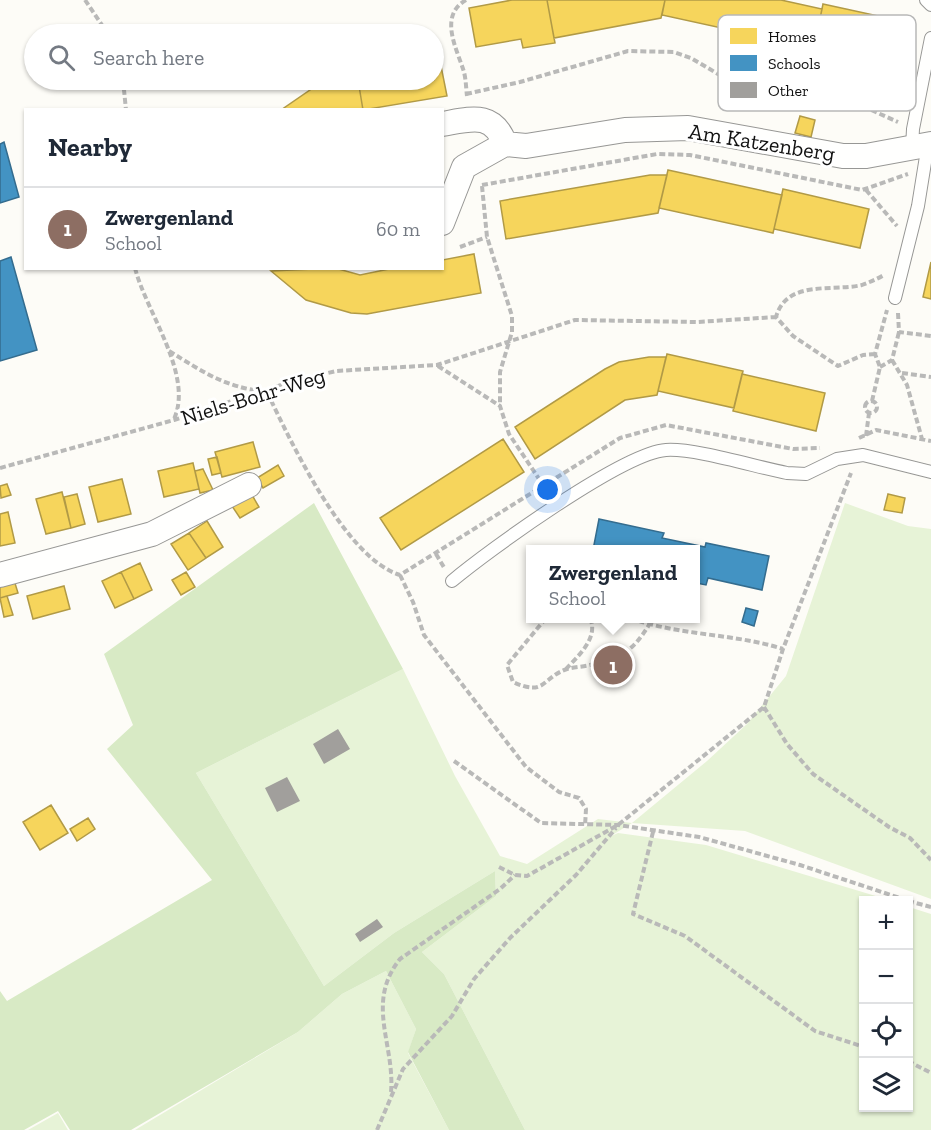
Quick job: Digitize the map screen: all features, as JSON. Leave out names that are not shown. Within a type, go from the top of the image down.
[{"type":"street","points":[[444,124],[470,120],[492,123],[500,131],[505,144]]},
{"type":"street","name":"Am Katzenberg","points":[[444,218],[464,167],[505,144],[526,146],[625,130],[688,128],[843,156],[866,156],[922,146]]},
{"type":"street","points":[[0,576],[152,534],[249,485]]},
{"type":"lane","points":[[926,0],[931,5]]},
{"type":"lane","points":[[896,304],[909,244],[922,146],[931,39]]},
{"type":"lane","points":[[452,581],[480,558],[631,462],[665,450],[787,473],[806,474],[858,454],[931,472]]},
{"type":"path","points":[[85,0],[101,24]]},
{"type":"path","points":[[466,0],[454,11],[450,22],[465,75],[470,120]]},
{"type":"path","points":[[466,94],[520,82],[628,51],[674,52],[692,58],[718,74]]},
{"type":"path","points":[[124,90],[126,108]]},
{"type":"path","points":[[860,111],[922,146],[866,190]]},
{"type":"path","points":[[482,185],[657,154],[690,155],[866,190],[909,244]]},
{"type":"path","points":[[478,158],[488,237],[512,316],[500,372],[500,405],[509,434],[558,507]]},
{"type":"path","points":[[460,247],[488,237]]},
{"type":"path","points":[[874,354],[863,355],[838,366],[793,336],[776,317],[787,298],[799,291],[861,285],[904,265]]},
{"type":"path","points":[[136,270],[168,351],[180,396],[179,408],[174,420]]},
{"type":"path","points":[[880,367],[892,360],[900,317],[896,304]]},
{"type":"path","points":[[499,867],[515,875],[527,876],[618,825],[764,707],[783,649],[858,454],[869,413],[877,408],[872,401],[880,367],[874,354],[885,312]]},
{"type":"path","name":"Niels-Bohr-Weg","points":[[0,468],[174,420],[267,392],[287,383],[336,371],[437,365],[575,320],[697,322],[776,317]]},
{"type":"path","points":[[898,332],[931,336]]},
{"type":"path","points":[[168,351],[215,380],[239,388],[267,392],[302,464],[343,526],[384,569],[391,572]]},
{"type":"path","points":[[892,360],[901,372],[915,406],[922,439]]},
{"type":"path","points":[[437,365],[500,405]]},
{"type":"path","points":[[901,372],[931,377]]},
{"type":"path","points":[[869,413],[864,407],[867,402],[872,401]]},
{"type":"path","points":[[400,575],[413,602],[424,635],[526,767],[559,792],[579,798],[586,809],[585,826]]},
{"type":"path","points":[[542,623],[507,665],[513,682],[526,688],[541,688],[565,669],[590,639],[592,623]]},
{"type":"path","points":[[644,623],[690,633],[755,640],[783,649]]},
{"type":"path","points":[[565,669],[590,665],[629,652],[649,625]]},
{"type":"path","points":[[764,707],[787,744],[813,774],[889,827],[910,838],[931,860]]},
{"type":"path","points":[[453,761],[541,823],[585,826],[618,825],[710,840],[800,865],[892,896]]},
{"type":"path","points":[[377,1130],[403,1069],[452,1016],[474,979],[510,938],[576,875],[618,825]]},
{"type":"path","points":[[653,832],[633,914],[685,936],[815,1031],[859,1045]]},
{"type":"path","points":[[391,1096],[392,1083],[383,1007],[385,983],[392,970],[400,959],[500,889],[515,875]]},
{"type":"path","points":[[913,903],[931,908]]},
{"type":"path","points":[[913,1063],[931,1073]]},
{"type":"green space","points":[[314,503],[403,669],[196,773],[324,986],[394,933],[495,871],[496,896],[422,952],[444,974],[525,1130],[449,1130],[408,1052],[416,1029],[386,971],[342,994],[298,1032],[131,1130],[70,1130],[58,1111],[24,1130],[0,1130],[0,991],[7,1001],[212,880],[107,749],[133,725],[104,654]]},
{"type":"green space","points":[[845,503],[908,526],[931,529],[931,899],[745,831],[632,823],[707,761],[747,724],[786,676]]},
{"type":"green space","points":[[403,669],[455,776],[500,856],[527,864],[598,819],[632,823],[609,837],[618,833],[706,845],[876,896],[859,896],[859,1112],[913,1112],[913,908],[931,914],[931,1130],[525,1130],[444,974],[422,952],[496,896],[495,871],[394,933],[324,986],[196,773]]},
{"type":"green space","points":[[386,971],[416,1029],[408,1053],[449,1130],[135,1130],[298,1032],[342,994]]},
{"type":"green space","points":[[58,1113],[68,1130],[28,1130]]},
{"type":"building: Homes","points":[[512,0],[547,0],[555,43],[523,48],[521,39],[476,47],[469,8]]},
{"type":"building: Homes","points":[[547,0],[665,0],[661,18],[554,38]]},
{"type":"building: Homes","points":[[665,0],[781,0],[822,9],[821,15],[718,15],[718,27],[662,15]]},
{"type":"building: Homes","points":[[823,4],[874,15],[821,15]]},
{"type":"building: Homes","points":[[444,81],[447,96],[363,108],[360,90],[444,90]]},
{"type":"building: Homes","points":[[310,90],[360,90],[363,108],[284,108]]},
{"type":"building: Homes","points":[[800,116],[815,120],[811,137],[795,133]]},
{"type":"building: Homes","points":[[668,170],[782,195],[773,233],[659,208]]},
{"type":"building: Homes","points":[[650,175],[667,175],[658,213],[506,239],[500,201]]},
{"type":"building: Homes","points":[[783,189],[869,209],[860,248],[774,229]]},
{"type":"building: Homes","points":[[474,254],[481,293],[367,314],[351,313],[306,300],[271,271],[342,270],[360,275],[384,270],[444,270],[444,260]]},
{"type":"building: Homes","points":[[931,262],[931,299],[923,297]]},
{"type":"building: Homes","points":[[667,354],[743,371],[734,408],[658,391]]},
{"type":"building: Homes","points":[[666,357],[657,395],[625,400],[535,459],[515,427],[605,369],[619,362]]},
{"type":"building: Homes","points":[[742,374],[825,393],[816,431],[733,411]]},
{"type":"building: Homes","points":[[503,439],[524,472],[401,550],[380,518]]},
{"type":"building: Homes","points":[[253,442],[260,467],[222,477],[215,452]]},
{"type":"building: Homes","points":[[217,457],[221,473],[212,475],[208,459]]},
{"type":"building: Homes","points":[[193,463],[199,489],[164,497],[158,471]]},
{"type":"building: Homes","points":[[278,465],[284,476],[263,488],[257,478]]},
{"type":"building: Homes","points":[[203,469],[213,490],[200,493],[195,471]]},
{"type":"building: Homes","points":[[122,479],[131,514],[98,522],[89,487]]},
{"type":"building: Homes","points":[[7,484],[11,495],[1,498],[0,486]]},
{"type":"building: Homes","points":[[62,492],[71,528],[46,534],[36,499]]},
{"type":"building: Homes","points":[[77,494],[85,524],[71,528],[64,497]]},
{"type":"building: Homes","points":[[888,494],[905,498],[902,513],[884,510]]},
{"type":"building: Homes","points":[[252,495],[259,507],[240,518],[232,506]]},
{"type":"building: Homes","points":[[8,512],[15,543],[0,546],[0,514]]},
{"type":"building: Homes","points":[[207,521],[223,547],[206,558],[189,533]]},
{"type":"building: Homes","points":[[189,533],[206,558],[188,570],[171,544]]},
{"type":"building: Homes","points":[[140,563],[152,590],[134,599],[121,572]]},
{"type":"building: Homes","points":[[121,572],[134,599],[115,608],[102,581]]},
{"type":"building: Homes","points":[[186,572],[195,587],[181,595],[172,580]]},
{"type":"building: Homes","points":[[14,580],[18,593],[0,598],[0,585]]},
{"type":"building: Homes","points":[[64,586],[70,609],[33,619],[27,596]]},
{"type":"building: Homes","points":[[7,596],[13,615],[4,617],[0,598]]},
{"type":"building: Homes","points":[[51,805],[68,833],[40,850],[23,822]]},
{"type":"building: Homes","points":[[88,818],[95,829],[77,841],[70,829]]},
{"type":"building: Schools","points":[[4,142],[19,197],[0,203],[0,144]]},
{"type":"building: Schools","points":[[11,257],[37,350],[0,361],[0,261]]},
{"type":"building: Schools","points":[[599,519],[664,533],[662,538],[695,545],[594,545]]},
{"type":"building: Schools","points":[[706,543],[769,556],[762,590],[708,578],[706,585],[700,584],[700,546],[705,547]]},
{"type":"building: Schools","points":[[746,608],[758,611],[754,626],[742,622]]},
{"type":"building: Other","points":[[338,729],[350,749],[324,764],[313,744]]},
{"type":"building: Other","points":[[287,777],[300,801],[277,812],[265,788]]},
{"type":"building: Other","points":[[377,919],[383,927],[360,942],[355,934]]},
{"type":"place","name":"Zwergenland","points":[[613,665]]}]
